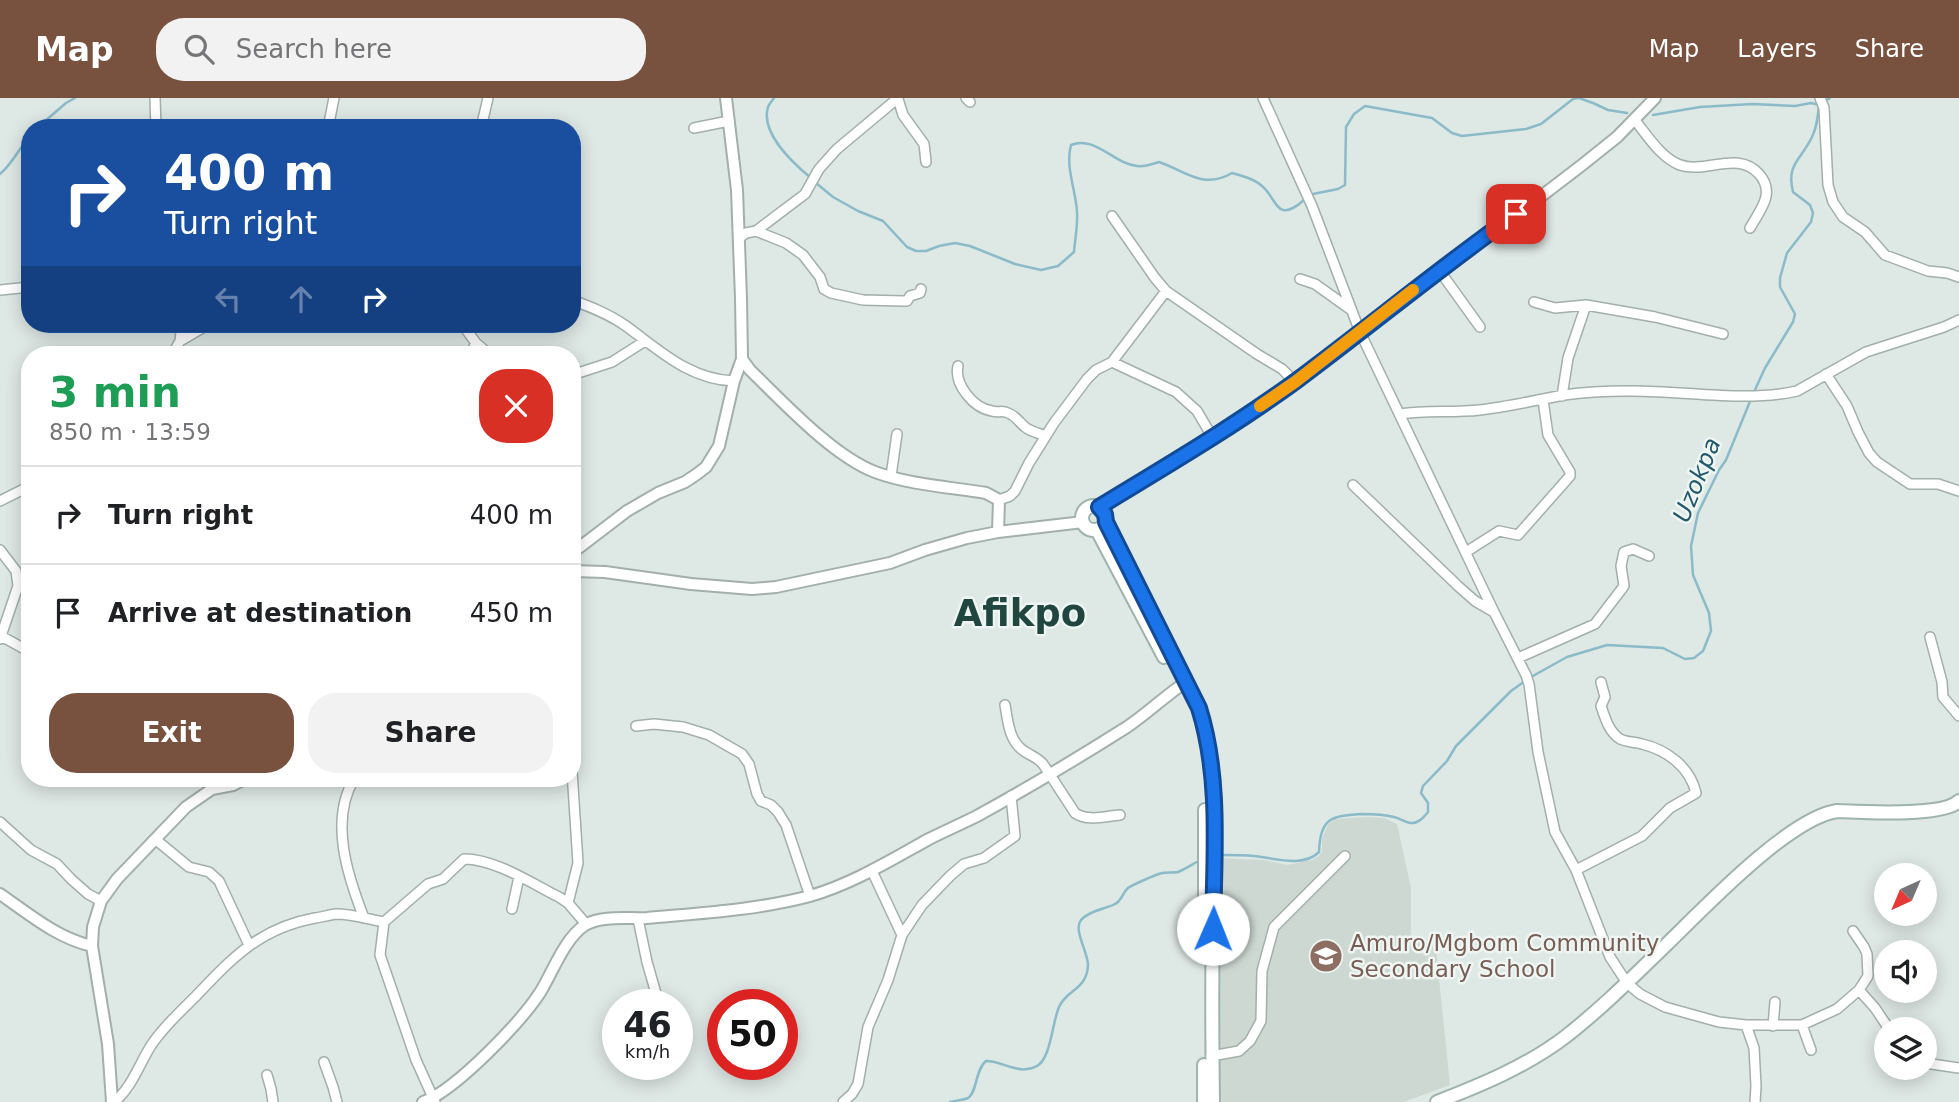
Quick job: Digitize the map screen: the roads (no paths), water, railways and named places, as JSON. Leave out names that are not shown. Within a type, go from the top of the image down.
[{"type":"main road","points":[[1101,526],[1089,529],[1083,523],[1083,514],[1090,507],[1099,507],[1105,514],[1101,526],[1183,684],[1199,708],[1205,727],[1213,784],[1214,828],[1211,1056],[1213,1102]]},
{"type":"main road","points":[[1183,684],[1199,728],[1206,785],[1204,1102]]},
{"type":"main road","points":[[1437,1102],[1479,1086],[1534,1058],[1564,1038],[1627,983],[1754,862],[1814,818],[1837,811],[1920,811],[1955,805],[1959,801]]},
{"type":"street","points":[[155,98],[156,119]]},
{"type":"street","points":[[330,119],[334,98]]},
{"type":"street","points":[[483,119],[488,98]]},
{"type":"street","points":[[581,546],[626,511],[685,482],[706,467],[719,446],[734,381],[742,359],[737,190],[726,98]]},
{"type":"street","points":[[739,238],[756,231],[805,194],[815,175],[837,149],[898,98],[903,114],[924,145],[926,162]]},
{"type":"street","points":[[1263,98],[1312,206],[1360,332],[1527,679],[1538,752],[1555,832],[1576,870],[1610,957],[1627,983],[1640,994],[1665,1007],[1720,1022],[1802,1025],[1838,1009],[1859,990],[1868,976],[1869,966],[1864,947],[1853,931]]},
{"type":"street","points":[[1099,507],[1213,438],[1295,382],[1617,137],[1655,98]]},
{"type":"street","points":[[1820,98],[1824,108],[1828,185],[1833,202],[1843,216],[1865,232],[1885,255],[1928,271],[1959,277]]},
{"type":"street","points":[[1634,119],[1665,156],[1680,165],[1693,167],[1730,163],[1747,165],[1758,172],[1768,193],[1750,228]]},
{"type":"street","points":[[694,128],[729,121]]},
{"type":"street","points":[[1112,216],[1166,291],[1282,369],[1295,382]]},
{"type":"street","points":[[756,231],[786,243],[803,255],[820,277],[824,289],[831,293],[863,300],[907,301],[910,296],[920,293],[921,289]]},
{"type":"street","points":[[1439,270],[1480,327]]},
{"type":"street","points":[[1300,279],[1314,284],[1351,310]]},
{"type":"street","points":[[0,290],[21,288]]},
{"type":"street","points":[[742,359],[758,378],[821,436],[864,467],[891,476],[986,493],[999,500],[1015,491],[1046,436],[1087,379],[1096,370],[1112,362],[1166,291]]},
{"type":"street","points":[[1534,302],[1555,308],[1586,305],[1655,317],[1723,334]]},
{"type":"street","points":[[581,303],[603,312],[677,364],[713,379],[734,381],[758,378]]},
{"type":"street","points":[[1562,396],[1568,358],[1586,305]]},
{"type":"street","points":[[1400,414],[1418,411],[1481,410],[1595,392],[1747,396],[1797,391],[1874,348],[1959,320]]},
{"type":"street","points":[[177,346],[181,333]]},
{"type":"street","points":[[180,341],[194,333]]},
{"type":"street","points":[[469,333],[480,346]]},
{"type":"street","points":[[581,372],[612,362],[645,341]]},
{"type":"street","points":[[1112,362],[1176,392],[1197,411],[1213,438]]},
{"type":"street","points":[[958,366],[958,383],[975,402],[992,412],[1004,411],[1016,417],[1027,429],[1046,436]]},
{"type":"street","points":[[1826,374],[1847,406],[1869,453],[1877,463],[1910,484],[1938,484],[1959,491]]},
{"type":"street","points":[[1466,552],[1499,531],[1518,535],[1570,476],[1548,435],[1543,400]]},
{"type":"street","points":[[891,476],[897,434]]},
{"type":"street","points":[[1353,485],[1458,586],[1475,601],[1494,612]]},
{"type":"street","points":[[0,501],[21,490]]},
{"type":"street","points":[[998,532],[999,500]]},
{"type":"street","points":[[581,570],[691,584],[752,589],[776,587],[890,563],[967,538],[1083,523]]},
{"type":"street","points":[[1518,658],[1594,624],[1624,586],[1621,566],[1624,552],[1633,549],[1649,556]]},
{"type":"street","points":[[0,550],[16,571],[18,586],[0,638],[21,648]]},
{"type":"street","points":[[1930,636],[1942,682],[1943,697],[1959,716]]},
{"type":"street","points":[[1576,870],[1642,836],[1670,808],[1696,793],[1689,774],[1676,760],[1644,744],[1621,740],[1608,727],[1601,706],[1605,697],[1601,682]]},
{"type":"street","points":[[586,925],[568,903],[477,859],[464,859],[443,879],[428,884],[384,922],[380,955],[430,1101],[461,1076],[523,1017],[541,991],[560,954],[586,925],[598,920],[638,919],[750,908],[810,896],[833,888],[872,870],[1050,774],[1130,725],[1183,684]]},
{"type":"street","points":[[1005,705],[1013,739],[1019,747],[1038,758],[1069,805],[1081,817],[1120,815]]},
{"type":"street","points":[[636,726],[654,724],[682,727],[709,735],[742,754],[749,764],[761,801],[771,805],[786,825],[810,896]]},
{"type":"street","points":[[113,1102],[108,1044],[92,946],[93,928],[101,901],[117,879],[186,807],[218,787]]},
{"type":"street","points":[[349,787],[341,843],[350,880],[364,918]]},
{"type":"street","points":[[568,903],[578,863],[573,787]]},
{"type":"street","points":[[843,1102],[858,1084],[868,1027],[888,980],[902,935],[922,905],[950,876],[964,864],[984,858],[1015,836],[1011,796]]},
{"type":"street","points":[[0,822],[31,850],[54,862],[88,894],[101,901]]},
{"type":"street","points":[[155,839],[189,867],[209,872],[219,881],[249,945]]},
{"type":"street","points":[[1211,1056],[1239,1051],[1250,1041],[1261,1021],[1262,971],[1275,927],[1345,856]]},
{"type":"street","points":[[872,870],[902,935]]},
{"type":"street","points":[[512,909],[519,877]]},
{"type":"street","points":[[0,894],[58,934],[92,946]]},
{"type":"street","points":[[113,1102],[125,1091],[170,1019],[249,945],[271,931],[306,919],[335,914],[384,922]]},
{"type":"street","points":[[638,919],[655,989]]},
{"type":"street","points":[[1859,990],[1880,1017]]},
{"type":"street","points":[[1773,1026],[1775,1002]]},
{"type":"street","points":[[1746,1025],[1754,1048],[1755,1102]]},
{"type":"street","points":[[1802,1025],[1811,1050]]},
{"type":"street","points":[[324,1062],[337,1102]]},
{"type":"street","points":[[1937,1065],[1959,1068]]},
{"type":"street","points":[[267,1075],[273,1102]]},
{"type":"waterway","points":[[47,119],[75,98]]},
{"type":"waterway","points":[[774,98],[768,107],[769,127],[780,147],[811,178]]},
{"type":"waterway","points":[[1313,194],[1345,185],[1346,127],[1354,114],[1365,106],[1432,118],[1452,133],[1462,136],[1526,129],[1541,124],[1578,98]]},
{"type":"waterway","points":[[1579,98],[1608,110],[1627,113]]},
{"type":"waterway","name":"Uzokpa","points":[[1754,392],[1793,322],[1795,314],[1780,287],[1780,278],[1787,253],[1811,222],[1813,213],[1810,205],[1793,192],[1791,175],[1814,133],[1819,105],[1830,98]]},
{"type":"waterway","points":[[1653,115],[1700,107],[1752,104],[1795,106],[1811,103],[1819,105]]},
{"type":"waterway","points":[[816,183],[833,197],[883,221],[907,247],[916,251],[955,243],[1041,270],[1058,266],[1074,252],[1077,217],[1069,162],[1071,145],[1088,144],[1137,166],[1159,162],[1203,179],[1222,178],[1232,173],[1240,175],[1262,186],[1282,210],[1295,207],[1304,200]]},
{"type":"waterway","points":[[0,174],[21,148]]},
{"type":"waterway","name":"Uzokpa","points":[[1531,677],[1567,657],[1607,645],[1663,648],[1685,659],[1694,658],[1703,651],[1711,631],[1709,613],[1693,575],[1691,546],[1698,513],[1726,460],[1751,399]]},
{"type":"waterway","name":"Uzokpa","points":[[1220,855],[1305,860],[1319,852],[1322,832],[1329,821],[1335,818],[1373,814],[1386,815],[1410,823],[1418,822],[1428,812],[1428,803],[1421,793],[1423,786],[1447,761],[1456,746],[1511,691],[1525,681]]},
{"type":"waterway","points":[[950,1102],[966,1099],[971,1095],[986,1061],[1018,1069],[1030,1069],[1042,1062],[1059,1007],[1080,985],[1087,973],[1088,965],[1079,929],[1084,917],[1117,903],[1126,890],[1135,884],[1162,873],[1178,872],[1197,862]]},
{"type":"place","name":"Amuro/Mgbom Community Secondary School","points":[[1326,956]]},
{"type":"district","name":"Afikpo","points":[[1020,613]]}]
